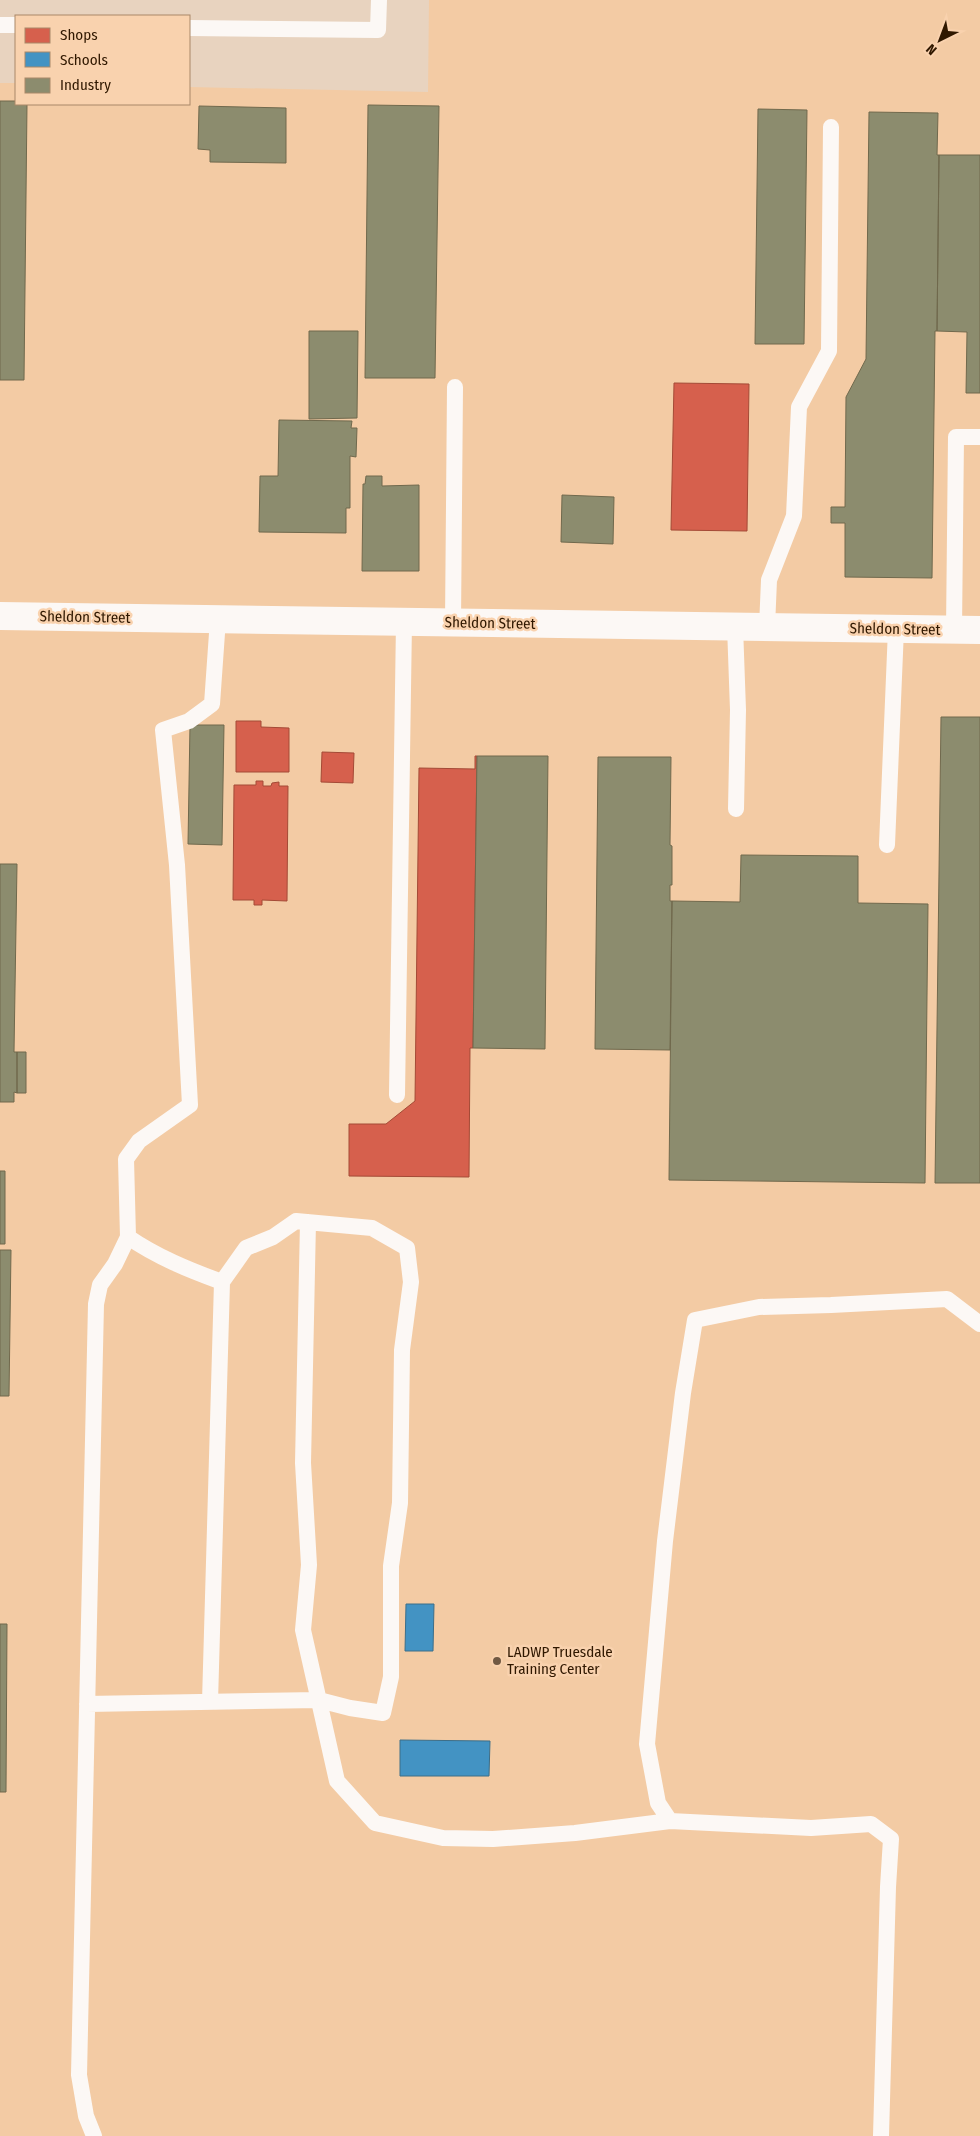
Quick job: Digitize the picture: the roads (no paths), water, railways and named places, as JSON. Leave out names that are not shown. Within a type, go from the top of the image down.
[{"type":"main road","name":"Sheldon Street","points":[[0,616],[967,630]]},
{"type":"lane","points":[[190,28],[378,30],[379,0]]},
{"type":"lane","points":[[0,25],[15,25]]},
{"type":"lane","points":[[767,627],[769,580],[794,516],[799,408],[829,352],[831,127]]},
{"type":"lane","points":[[453,623],[455,387]]},
{"type":"lane","points":[[967,630],[956,437],[980,437]]},
{"type":"lane","points":[[94,2136],[86,2116],[79,2075],[96,1304],[100,1285],[115,1264],[128,1237],[126,1160],[139,1141],[190,1105],[177,866],[163,730],[189,721],[212,704],[218,619]]},
{"type":"lane","points":[[397,1096],[404,622]]},
{"type":"lane","points":[[734,626],[738,710],[736,809]]},
{"type":"lane","points":[[886,845],[896,629]]},
{"type":"lane","points":[[87,1704],[210,1702],[319,1700],[350,1708],[384,1713],[391,1677],[391,1566],[400,1503],[402,1350],[411,1282],[407,1248],[372,1228],[296,1221],[274,1237],[246,1248],[222,1282],[210,1702]]},
{"type":"lane","points":[[308,1222],[303,1464],[309,1565],[303,1630],[337,1782],[375,1823],[443,1838],[493,1839],[575,1833],[670,1822],[811,1828],[871,1824],[891,1839],[881,2136]]},
{"type":"lane","points":[[128,1237],[148,1251],[222,1282]]},
{"type":"lane","points":[[670,1822],[658,1803],[647,1744],[665,1541],[683,1393],[695,1320],[759,1307],[831,1306],[947,1299],[980,1324]]},
{"type":"place","name":"LADWP Truesdale Training Center","points":[[497,1661]]}]
